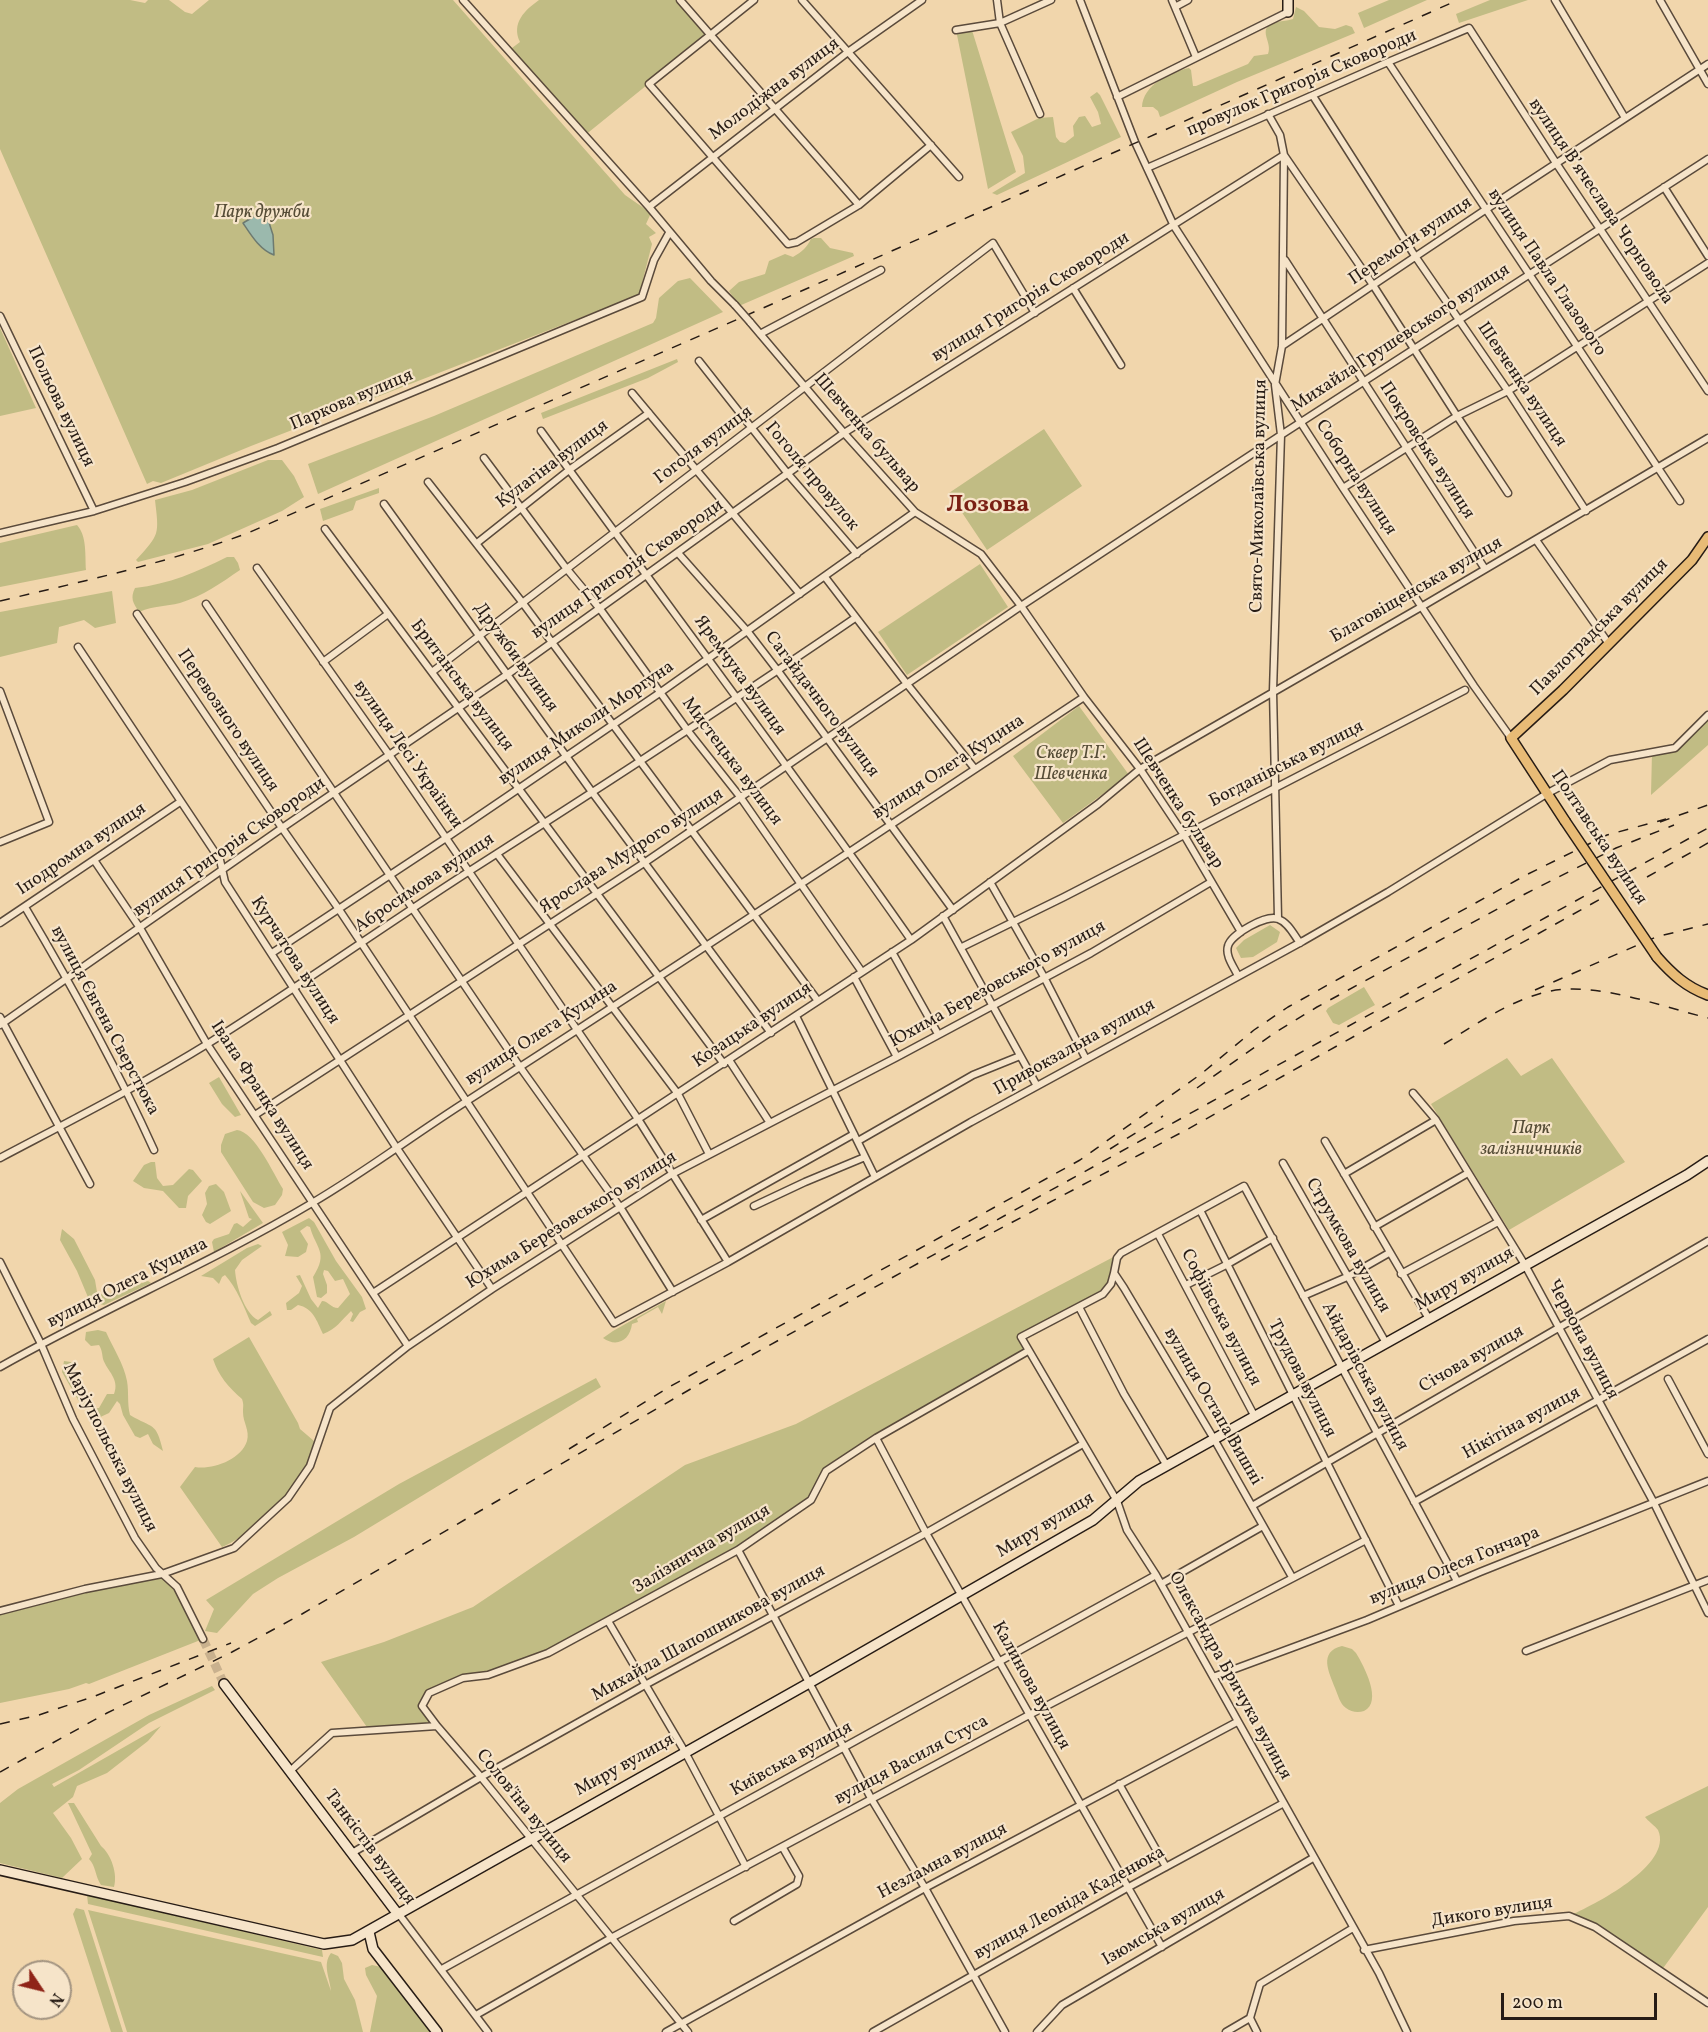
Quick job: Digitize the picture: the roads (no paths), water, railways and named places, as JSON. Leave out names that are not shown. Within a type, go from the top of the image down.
[{"type":"main road","points":[[1288,0],[1288,12]]},
{"type":"main road","name":"Павлоградська вулиця","points":[[1511,738],[1563,690],[1692,560],[1708,537]]},
{"type":"main road","name":"Полтавська вулиця","points":[[1511,738],[1658,957],[1673,975],[1695,990],[1708,995]]},
{"type":"main road","name":"Миру вулиця","points":[[0,1870],[324,1944],[352,1940],[1093,1520],[1139,1481],[1707,1166]]},
{"type":"main road","name":"Танкістів вулиця","points":[[224,1684],[398,1912]]},
{"type":"main road","points":[[369,1932],[373,1949],[437,2032]]},
{"type":"street","name":"Шевченка бульвар","points":[[463,0],[649,207],[711,281],[735,304],[844,434],[915,512],[981,554],[1021,606],[1084,697],[1140,769],[1184,835],[1241,932]]},
{"type":"street","points":[[680,0],[859,205]]},
{"type":"street","points":[[754,0],[649,84],[788,244],[797,242],[859,205],[931,145]]},
{"type":"street","points":[[802,0],[959,177]]},
{"type":"street","name":"Молодіжна вулиця","points":[[649,207],[849,52],[922,0]]},
{"type":"street","points":[[997,0],[1000,23],[1040,114]]},
{"type":"street","points":[[956,30],[1000,23],[1051,0]]},
{"type":"street","name":"Соборна вулиця","points":[[1080,0],[1135,142],[1174,226],[1421,607],[1511,738]]},
{"type":"street","points":[[1188,0],[1173,3],[1197,57]]},
{"type":"street","points":[[1555,0],[1625,118]]},
{"type":"street","points":[[1660,0],[1708,84]]},
{"type":"street","points":[[1117,97],[1288,12]]},
{"type":"street","name":"провулок Григорія Сковороди","points":[[1147,168],[1469,28]]},
{"type":"street","name":"вулиця В’ячеслава Чорновола","points":[[1469,28],[1556,164],[1708,391]]},
{"type":"street","name":"вулиця Павла Глазового","points":[[1388,62],[1680,501]]},
{"type":"street","name":"Перемоги вулиця","points":[[1282,346],[1708,64]]},
{"type":"street","name":"Шевченка вулиця","points":[[1313,96],[1415,256],[1508,391],[1586,511]]},
{"type":"street","name":"Свято-Миколаївська вулиця","points":[[1268,114],[1280,135],[1284,155],[1282,346],[1275,385],[1281,435],[1273,691],[1278,918]]},
{"type":"street","points":[[1284,155],[1373,285],[1508,493]]},
{"type":"street","name":"вулиця Григорія Сковороди","points":[[1,1021],[68,978],[508,674],[844,434],[1284,155]]},
{"type":"street","name":"Михайла Грушевського вулиця","points":[[1021,606],[1708,159]]},
{"type":"street","points":[[1664,187],[1708,256]]},
{"type":"street","name":"Паркова вулиця","points":[[0,533],[93,511],[185,482],[278,448],[642,297],[654,260],[669,233]]},
{"type":"street","name":"Гоголя вулиця","points":[[432,672],[566,567],[698,470],[993,243],[1035,313]]},
{"type":"street","name":"Покровська вулиця","points":[[1284,259],[1485,569]]},
{"type":"street","points":[[1343,488],[1457,416],[1508,391],[1708,263]]},
{"type":"street","points":[[760,334],[881,270]]},
{"type":"street","points":[[1073,288],[1121,364]]},
{"type":"street","name":"Польова вулиця","points":[[0,316],[93,511]]},
{"type":"street","name":"Гоголя провулок","points":[[699,361],[751,429],[857,554]]},
{"type":"street","points":[[632,393],[800,594]]},
{"type":"street","name":"Кулагіна вулиця","points":[[477,543],[569,470],[649,413]]},
{"type":"street","name":"Яремчука вулиця","points":[[541,431],[737,697],[911,940]]},
{"type":"street","name":"Благовіщенська вулиця","points":[[1140,769],[1708,438]]},
{"type":"street","name":"Мистецька вулиця","points":[[484,458],[600,609],[688,731],[741,798],[862,972]]},
{"type":"street","points":[[428,482],[522,602],[818,1001]]},
{"type":"street","name":"Дружби вулиця","points":[[384,504],[592,792],[771,1033]]},
{"type":"street","name":"вулиця Миколи Моргуна","points":[[272,952],[446,838],[661,692],[915,512]]},
{"type":"street","name":"Британська вулиця","points":[[325,529],[658,977],[726,1062],[770,1123]]},
{"type":"street","points":[[1536,540],[1609,644]]},
{"type":"street","name":"Сагайдачного вулиця","points":[[678,553],[748,632],[953,910]]},
{"type":"street","name":"вулиця Лесі Українки","points":[[257,568],[390,756],[638,1119],[728,1262]]},
{"type":"street","points":[[825,577],[975,769]]},
{"type":"street","points":[[206,603],[520,1067],[620,1207],[673,1293]]},
{"type":"street","name":"Ярослава Мудрого вулиця","points":[[255,1115],[693,831],[1021,606]]},
{"type":"street","name":"Перевозного вулиця","points":[[137,614],[338,908],[614,1323]]},
{"type":"street","points":[[323,662],[388,614]]},
{"type":"street","name":"Абросимова вулиця","points":[[0,1158],[127,1090],[294,990],[413,908],[688,731],[855,618]]},
{"type":"street","name":"Курчатова вулиця","points":[[78,647],[220,860],[225,882],[396,1147],[492,1290]]},
{"type":"street","name":"Богданівська вулиця","points":[[962,947],[1465,690]]},
{"type":"street","points":[[0,692],[49,822],[0,842]]},
{"type":"street","name":"вулиця Олега Куцина","points":[[0,1367],[313,1203],[1084,697]]},
{"type":"street","name":"Привокзальна вулиця","points":[[614,1323],[673,1293],[1037,1086],[1300,943],[1388,892],[1548,793],[1610,760],[1674,748],[1708,715]]},
{"type":"street","name":"Козацька вулиця","points":[[373,1293],[911,940],[1098,804],[1140,769]]},
{"type":"street","name":"Іподромна вулиця","points":[[0,923],[180,802]]},
{"type":"street","points":[[497,854],[678,1094],[709,1154]]},
{"type":"street","name":"Івана Франка вулиця","points":[[94,860],[140,928],[207,1044],[408,1346]]},
{"type":"street","points":[[990,882],[1044,977],[1086,1059]]},
{"type":"street","name":"Юхима Березовського вулиця","points":[[0,1611],[86,1589],[162,1574],[234,1548],[288,1498],[310,1466],[330,1408],[408,1346],[672,1174],[1091,953],[1210,882]]},
{"type":"street","name":"вулиця Євгена Сверстюка","points":[[25,907],[68,978],[127,1090],[154,1150]]},
{"type":"street","points":[[943,916],[1037,1086]]},
{"type":"street","points":[[1238,976],[1227,949],[1232,939],[1266,918],[1278,918],[1285,923],[1300,943]]},
{"type":"street","points":[[892,952],[938,1034]]},
{"type":"street","points":[[854,977],[897,1057]]},
{"type":"street","points":[[796,1016],[875,1177]]},
{"type":"street","points":[[1,1021],[90,1184]]},
{"type":"street","points":[[858,1141],[973,1075],[1020,1056]]},
{"type":"street","name":"Червона вулиця","points":[[1413,1093],[1436,1120],[1525,1265],[1654,1503],[1708,1613]]},
{"type":"street","points":[[1344,1174],[1436,1120]]},
{"type":"street","points":[[701,1220],[854,1134]]},
{"type":"street","points":[[1325,1141],[1429,1319]]},
{"type":"street","points":[[754,1206],[865,1157]]},
{"type":"street","name":"Струмкова вулиця","points":[[1283,1163],[1386,1343]]},
{"type":"street","points":[[1374,1227],[1468,1173]]},
{"type":"street","name":"Айдарівська вулиця","points":[[1200,1210],[1244,1186],[1457,1581]]},
{"type":"street","points":[[1167,1466],[1124,1394],[1079,1307],[1103,1294],[1110,1284],[1117,1258],[1121,1253],[1200,1210]]},
{"type":"street","name":"Трудова вулиця","points":[[1200,1210],[1399,1606]]},
{"type":"street","points":[[1401,1274],[1498,1222]]},
{"type":"street","name":"Софіївська вулиця","points":[[1158,1234],[1255,1417]]},
{"type":"street","points":[[1186,1285],[1272,1238]]},
{"type":"street","name":"Січова вулиця","points":[[1252,1506],[1708,1241]]},
{"type":"street","points":[[1303,1296],[1347,1277],[1389,1253]]},
{"type":"street","name":"Маріупольська вулиця","points":[[0,1262],[41,1344],[74,1419],[130,1528],[162,1574],[177,1587],[203,1639]]},
{"type":"street","name":"вулиця Остапа Вишні","points":[[1114,1273],[1214,1439],[1292,1577]]},
{"type":"street","name":"Олександра Бричука вулиця","points":[[1079,1307],[1021,1337],[1117,1501],[1127,1530],[1156,1575],[1282,1804],[1379,1973],[1407,2032]]},
{"type":"street","name":"Нікітіна вулиця","points":[[1414,1502],[1708,1339]]},
{"type":"street","name":"Залізнична вулиця","points":[[437,1726],[422,1706],[429,1693],[463,1678],[488,1675],[548,1653],[738,1550],[811,1500],[826,1471],[876,1438],[1028,1351]]},
{"type":"street","points":[[1668,1379],[1708,1454]]},
{"type":"street","name":"Калинова вулиця","points":[[876,1438],[961,1596],[1162,1947]]},
{"type":"street","name":"Михайла Шапошникова вулиця","points":[[352,1853],[645,1685],[926,1533],[1083,1444]]},
{"type":"street","name":"вулиця Олеся Гончара","points":[[1213,1677],[1399,1606],[1708,1481]]},
{"type":"street","points":[[1161,1584],[1263,1526]]},
{"type":"street","name":"вулиця Василя Стуса","points":[[476,2015],[611,1938],[1029,1715],[1366,1540]]},
{"type":"street","points":[[738,1550],[872,1800],[925,1888],[1005,2032]]},
{"type":"street","name":"Київська вулиця","points":[[442,1969],[1156,1575]]},
{"type":"street","points":[[1526,1651],[1708,1580]]},
{"type":"street","points":[[608,1622],[685,1752],[746,1867]]},
{"type":"street","name":"Незламна вулиця","points":[[666,2032],[925,1888],[1237,1722]]},
{"type":"street","points":[[290,1771],[332,1733],[437,1726]]},
{"type":"street","name":"Солов'їна вулиця","points":[[437,1726],[688,2032]]},
{"type":"street","points":[[1119,1784],[1166,1868]]},
{"type":"street","name":"вулиця Леоніда Каденюка","points":[[873,2032],[1127,1888],[1282,1804]]},
{"type":"street","points":[[734,1921],[797,1884],[799,1876],[783,1848]]},
{"type":"street","name":"Ізюмська вулиця","points":[[1037,2032],[1057,2009],[1313,1858]]},
{"type":"street","name":"Танкістів вулиця","points":[[398,1912],[488,2032]]},
{"type":"street","name":"Дикого вулиця","points":[[1364,1950],[1514,1921],[1569,1917],[1595,1927],[1708,2003]]},
{"type":"street","points":[[1257,2032],[1250,2018],[1260,1984],[1353,1928]]},
{"type":"street","points":[[1226,2032],[1250,2018]]},
{"type":"tunnel","points":[[203,1639],[224,1684]]},
{"type":"railway","points":[[0,601],[94,579],[218,544],[248,533],[1458,0]]},
{"type":"railway","points":[[1660,822],[1708,805]]},
{"type":"railway","points":[[569,1449],[671,1386],[1080,1160],[1201,1074],[1254,1030],[1288,1007],[1526,875],[1607,835],[1666,819]]},
{"type":"railway","points":[[1197,1088],[1276,1032],[1317,1007],[1525,894],[1616,848],[1674,825]]},
{"type":"railway","points":[[0,1772],[107,1713],[232,1652],[302,1614],[701,1383],[1708,828]]},
{"type":"railway","points":[[1647,877],[1708,843]]},
{"type":"railway","points":[[941,1260],[1188,1129],[1604,897]]},
{"type":"railway","points":[[1535,990],[1656,937],[1708,924]]},
{"type":"railway","points":[[1444,1044],[1491,1015],[1516,1003],[1542,993],[1561,990],[1582,989],[1625,996],[1708,1018]]},
{"type":"railway","points":[[1110,1149],[1163,1116]]},
{"type":"railway","points":[[0,1724],[39,1715],[95,1696],[231,1643]]},
{"type":"district","name":"Лозова","points":[[988,507]]},
{"type":"park label","name":"Парк дружби","points":[[262,214]]},
{"type":"park label","name":"Сквер Т.Г. Шевченка","points":[[1071,765]]},
{"type":"park label","name":"Парк залізничників","points":[[1531,1140]]}]
